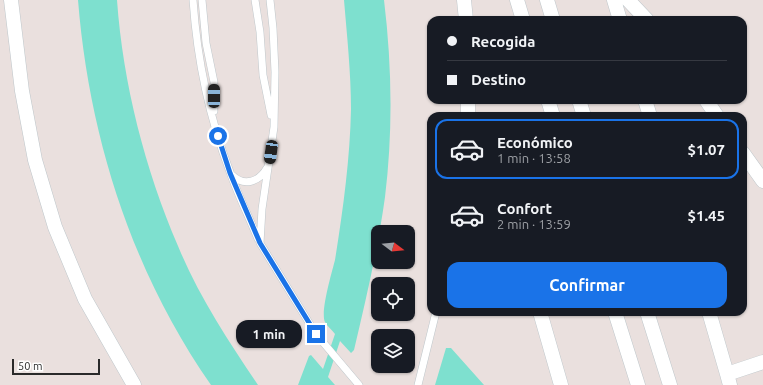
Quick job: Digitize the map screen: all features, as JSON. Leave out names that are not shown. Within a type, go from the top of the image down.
[{"type":"street","points":[[11,0],[22,91],[35,160],[55,227],[85,299],[134,385]]},
{"type":"street","points":[[464,0],[466,16]]},
{"type":"street","points":[[517,0],[522,16]]},
{"type":"street","points":[[547,0],[553,16]]},
{"type":"street","points":[[614,0],[619,16]]},
{"type":"street","points":[[628,0],[643,16]]},
{"type":"street","points":[[747,159],[763,181]]},
{"type":"street","points":[[541,316],[561,385]]},
{"type":"street","points":[[616,316],[638,385]]},
{"type":"street","points":[[647,316],[670,385]]},
{"type":"street","points":[[710,316],[729,379],[763,362]]},
{"type":"lane","points":[[193,0],[197,43],[214,124],[230,173],[260,243],[316,334],[359,385]]},
{"type":"lane","points":[[202,0],[206,43],[214,82],[214,124]]},
{"type":"lane","points":[[254,0],[260,32],[263,75],[274,127]]},
{"type":"lane","points":[[260,243],[262,209],[274,127],[275,64],[270,0]]},
{"type":"lane","points":[[230,173],[241,182],[256,181],[264,174],[269,165]]},
{"type":"lane","points":[[418,385],[435,316]]},
{"type":"shaded area","points":[[78,0],[117,0],[124,63],[130,94],[137,126],[155,187],[178,246],[204,300],[258,385],[211,385],[183,342],[158,296],[137,250],[119,202],[104,152],[92,102]]},
{"type":"shaded area","points":[[344,0],[384,0],[390,74],[388,173],[380,225],[371,225],[372,269],[367,293],[354,350],[351,353],[340,341],[328,377],[335,385],[298,385],[309,356],[311,355],[323,369],[335,334],[325,322],[324,310],[335,260],[346,184],[351,109],[349,54]]},
{"type":"shaded area","points":[[446,348],[451,348],[484,385],[435,385]]},
{"type":"route","points":[[218,136],[230,173],[260,243],[316,334]]}]
